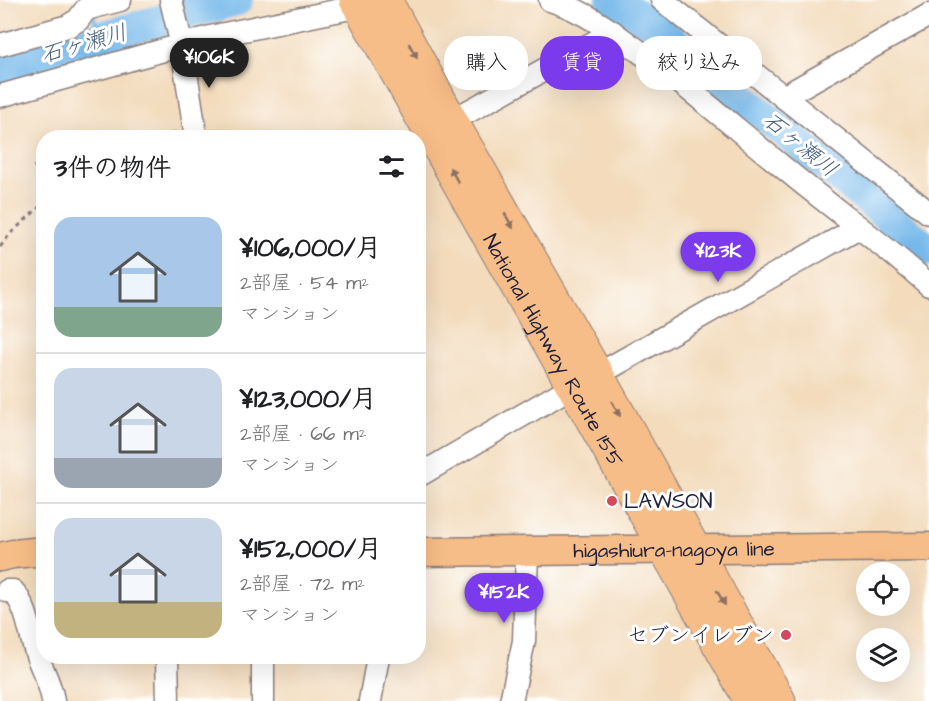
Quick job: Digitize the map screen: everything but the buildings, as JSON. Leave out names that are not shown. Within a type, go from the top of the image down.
[{"type":"highway","name":"National Highway Route 155","points":[[365,3],[434,132],[585,381],[679,550],[752,701]]},
{"type":"highway","name":"National Highway Route 155","points":[[679,550],[779,701]]},
{"type":"main road","name":"higashiura-nagoya line","points":[[426,552],[929,547]]},
{"type":"main road","points":[[0,557],[36,552]]},
{"type":"street","points":[[0,45],[68,26],[82,17],[85,4],[120,0]]},
{"type":"street","points":[[171,0],[182,46],[195,130]]},
{"type":"street","points":[[550,0],[577,10],[613,32],[662,68],[929,285]]},
{"type":"street","points":[[662,0],[929,213]]},
{"type":"street","points":[[0,96],[210,37],[365,3]]},
{"type":"street","points":[[783,97],[929,15]]},
{"type":"street","points":[[434,132],[613,32]]},
{"type":"street","points":[[426,471],[859,227]]},
{"type":"street","points":[[511,701],[524,640],[527,552]]},
{"type":"street","points":[[0,557],[4,592],[13,591],[24,607],[36,655]]},
{"type":"street","points":[[40,664],[52,691],[52,701]]},
{"type":"street","points":[[167,664],[168,701]]},
{"type":"street","points":[[263,664],[263,701]]},
{"type":"street","points":[[370,701],[377,664]]},
{"type":"path","points":[[0,247],[11,233],[36,210]]},
{"type":"waterway","name":"石ヶ瀬川","points":[[0,68],[74,47],[100,37],[237,0]]},
{"type":"waterway","name":"石ヶ瀬川","points":[[612,0],[649,22],[929,250]]},
{"type":"waterway","points":[[93,14],[100,37]]},
{"type":"waterway","points":[[896,223],[911,208]]},
{"type":"place","name":"LAWSON","points":[[612,501]]},
{"type":"place","name":"セブンイレブン","points":[[786,635]]}]
